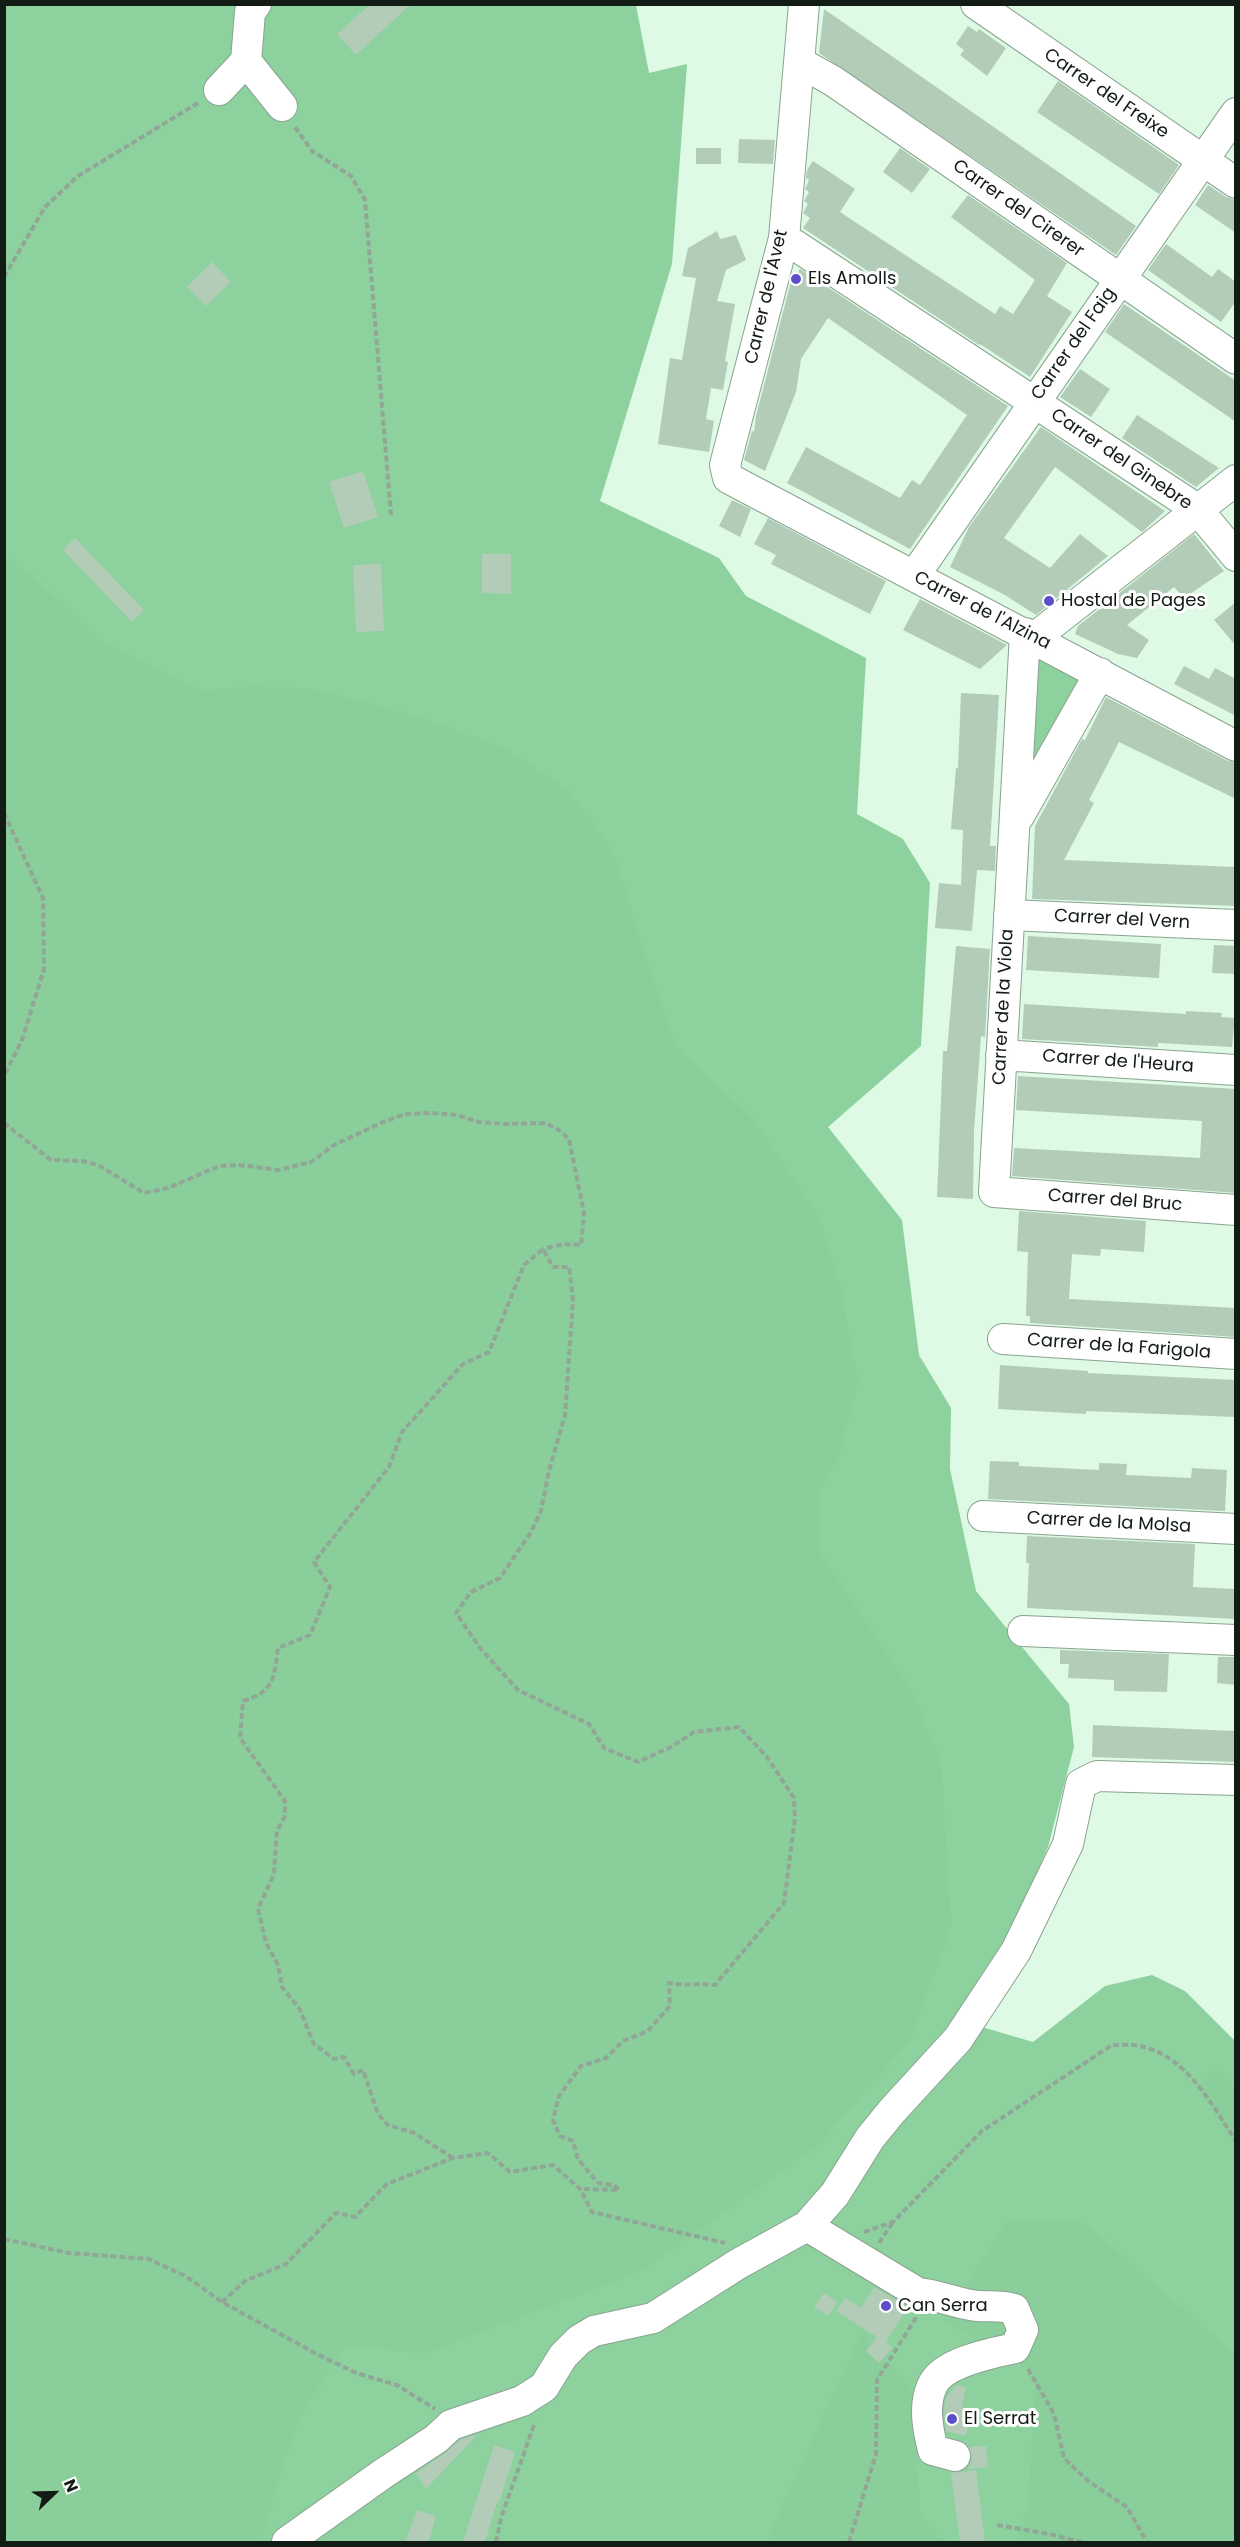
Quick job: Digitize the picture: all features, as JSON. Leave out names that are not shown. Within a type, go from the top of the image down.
[{"type":"street","points":[[219,90],[246,61],[250,12],[256,4]]},
{"type":"street","name":"Carrer de l'Avet","points":[[728,478],[725,465],[784,238],[804,4]]},
{"type":"street","name":"Carrer del Freixe","points":[[976,4],[1236,183]]},
{"type":"street","points":[[246,61],[282,106]]},
{"type":"street","name":"Carrer del Cirerer","points":[[799,62],[833,81],[1236,359]]},
{"type":"street","name":"Carrer del Faig","points":[[914,576],[1236,113]]},
{"type":"street","name":"Carrer del Ginebre","points":[[784,238],[1197,509],[1236,556]]},
{"type":"street","name":"Carrer de l'Alzina","points":[[728,478],[1236,746]]},
{"type":"street","points":[[1030,636],[1236,480]]},
{"type":"street","name":"Carrer de la Viola","points":[[994,1192],[1009,915],[1030,636]]},
{"type":"street","name":"Carrer de la Viola","points":[[1016,822],[1100,673]]},
{"type":"street","name":"Carrer del Vern","points":[[1009,915],[1236,925]]},
{"type":"street","name":"Carrer de l'Heura","points":[[1001,1055],[1236,1070]]},
{"type":"street","name":"Carrer del Bruc","points":[[994,1192],[1236,1210]]},
{"type":"street","name":"Carrer de la Farigola","points":[[1003,1339],[1236,1354]]},
{"type":"street","name":"Carrer de la Molsa","points":[[983,1516],[1236,1529]]},
{"type":"street","points":[[1023,1631],[1236,1640]]},
{"type":"street","points":[[287,2542],[436,2439],[451,2425],[522,2401],[544,2387],[563,2356],[579,2340],[594,2331],[653,2319],[807,2226],[835,2194],[870,2138],[958,2038],[1016,1952],[1068,1844],[1081,1784],[1097,1776],[1236,1780]]},
{"type":"street","points":[[807,2226],[918,2293],[938,2295],[972,2306],[998,2304],[1014,2309],[1023,2330],[1015,2348],[975,2357],[951,2367],[932,2385],[926,2420],[933,2450],[955,2456]]},
{"type":"path","points":[[4,277],[45,207],[78,176],[219,90]]},
{"type":"path","points":[[282,106],[312,152],[351,176],[365,200],[391,515]]},
{"type":"path","points":[[4,813],[43,898],[44,969],[22,1040],[4,1076]]},
{"type":"path","points":[[4,1124],[51,1160],[82,1161],[98,1165],[144,1193],[168,1188],[219,1166],[279,1170],[311,1162],[334,1145],[406,1114],[440,1113],[457,1115],[479,1122],[505,1124],[545,1123],[559,1130],[569,1139],[584,1213],[581,1245],[563,1245],[543,1250],[524,1265],[489,1352],[463,1364],[402,1432],[389,1467],[314,1562],[330,1587],[310,1635],[278,1648],[274,1679],[261,1696],[243,1701],[240,1738],[285,1801],[285,1816],[277,1831],[274,1874],[258,1909],[266,1943],[279,1965],[282,1987],[299,2008],[315,2044],[334,2059],[344,2057],[354,2074],[363,2070],[378,2114],[388,2125],[414,2133],[453,2158]]},
{"type":"path","points":[[543,1250],[553,1267],[569,1267],[573,1300],[566,1415],[549,1471],[541,1511],[531,1532],[500,1578],[471,1592],[456,1613],[480,1648],[518,1690],[589,1724],[604,1748],[638,1762],[671,1747],[694,1732],[739,1727],[767,1757],[794,1798],[795,1818],[784,1904],[715,1985],[695,1982],[681,1985],[669,1983],[670,2006],[648,2031],[623,2041],[606,2058],[580,2066],[559,2096],[553,2120],[560,2136],[573,2141],[578,2159],[597,2183],[614,2185],[619,2190],[580,2189]]},
{"type":"path","points":[[835,2242],[893,2222],[982,2131],[1112,2045],[1138,2045],[1158,2052],[1182,2067],[1206,2095],[1236,2141]]},
{"type":"path","points":[[222,2302],[245,2282],[286,2264],[336,2213],[355,2217],[387,2184],[453,2158],[488,2153],[510,2172],[553,2166],[580,2189],[591,2212],[761,2252]]},
{"type":"path","points":[[4,2239],[69,2253],[149,2259],[188,2277],[222,2302],[313,2352],[356,2373],[397,2385],[435,2409],[451,2425]]},
{"type":"path","points":[[849,2542],[876,2454],[877,2380],[918,2314],[918,2293]]},
{"type":"path","points":[[1015,2348],[1054,2414],[1064,2458],[1088,2481],[1127,2507],[1147,2542]]},
{"type":"path","points":[[496,2542],[501,2518],[532,2437],[544,2387]]},
{"type":"path","points":[[997,2525],[1081,2542]]},
{"type":"green space","points":[[5,5],[636,5],[649,73],[687,64],[672,264],[600,501],[719,558],[746,596],[866,658],[857,814],[903,839],[930,883],[921,1046],[828,1127],[902,1220],[919,1355],[951,1408],[950,1469],[976,1591],[1069,1704],[1074,1747],[1048,1847],[1008,1941],[958,2020],[1033,2042],[1105,1986],[1152,1975],[1185,1991],[1235,2041],[1235,2542],[5,2542]]},
{"type":"green space","points":[[5,556],[30,574],[102,641],[204,691],[252,686],[310,689],[405,713],[503,747],[568,790],[611,847],[675,1046],[754,1120],[820,1219],[841,1289],[858,1383],[837,1461],[819,1493],[819,1552],[911,1690],[941,1762],[951,1924],[912,2038],[818,2145],[642,2271],[426,2353],[344,2346],[302,2414],[283,2463],[262,2542],[5,2542]]},
{"type":"green space","points":[[1036,649],[1084,675],[1040,761],[1030,761]]},
{"type":"green space","points":[[1218,2069],[1235,2089],[1235,2139],[1197,2086]]},
{"type":"green space","points":[[1008,2220],[1084,2222],[1235,2353],[1235,2542],[1015,2542],[1028,2508],[1036,2374],[944,2320]]},
{"type":"green space","points":[[862,2332],[912,2391],[920,2513],[944,2542],[766,2542]]},
{"type":"building","points":[[370,4],[411,4],[356,55],[337,34]]},
{"type":"building","points":[[824,9],[1136,226],[1116,255],[819,53]]},
{"type":"building","points":[[968,26],[977,32],[979,29],[1006,48],[987,76],[960,55],[964,50],[956,44]]},
{"type":"building","points":[[1058,81],[1179,165],[1159,194],[1037,112]]},
{"type":"building","points":[[739,139],[775,140],[773,164],[738,163]]},
{"type":"building","points":[[696,148],[721,148],[721,164],[696,164]]},
{"type":"building","points":[[900,148],[930,169],[912,193],[883,172]]},
{"type":"building","points":[[813,161],[855,189],[840,212],[995,314],[1000,306],[1013,314],[1035,280],[951,217],[968,195],[1067,263],[1047,296],[1072,312],[1030,377],[803,228],[810,218],[803,213],[808,204],[804,201],[809,192],[805,189],[809,180],[806,178],[807,170]]},
{"type":"building","points":[[1208,185],[1226,197],[1236,200],[1236,233],[1195,205]]},
{"type":"building","points":[[717,231],[720,239],[736,235],[746,260],[726,270],[717,301],[735,304],[725,361],[728,362],[723,390],[711,388],[706,419],[714,421],[709,452],[658,444],[670,358],[682,360],[696,278],[682,276],[688,248]]},
{"type":"building","points":[[1166,244],[1212,277],[1218,269],[1236,282],[1236,301],[1221,322],[1148,270]]},
{"type":"building","points":[[212,262],[231,282],[206,306],[187,287]]},
{"type":"building","points":[[800,269],[1008,406],[910,549],[787,483],[806,447],[900,498],[912,480],[920,485],[967,415],[828,318],[801,359],[796,392],[765,471],[744,460],[752,431],[754,432],[756,416],[790,285]]},
{"type":"building","points":[[1124,304],[1236,381],[1236,422],[1105,332]]},
{"type":"building","points":[[1080,369],[1110,389],[1091,417],[1060,397]]},
{"type":"building","points":[[1137,415],[1219,468],[1196,487],[1122,438]]},
{"type":"building","points":[[1041,427],[1165,511],[1142,532],[1055,467],[1004,538],[1050,568],[1080,534],[1108,556],[1036,615],[1005,595],[950,567],[969,527]]},
{"type":"building","points":[[363,471],[378,517],[344,528],[329,482]]},
{"type":"building","points":[[732,500],[751,509],[740,537],[719,526]]},
{"type":"building","points":[[768,518],[886,581],[870,614],[771,564],[776,555],[754,544]]},
{"type":"building","points":[[1194,534],[1224,571],[1184,598],[1174,587],[1127,625],[1149,640],[1137,658],[1118,654],[1075,634],[1078,626]]},
{"type":"building","points":[[75,538],[144,610],[132,622],[63,550]]},
{"type":"building","points":[[482,554],[511,554],[511,594],[482,593]]},
{"type":"building","points":[[381,564],[384,631],[356,632],[353,565]]},
{"type":"building","points":[[920,599],[1007,645],[980,669],[903,630]]},
{"type":"building","points":[[1236,602],[1236,646],[1214,620]]},
{"type":"building","points":[[1184,666],[1209,679],[1215,668],[1236,679],[1236,716],[1174,684]]},
{"type":"building","points":[[961,693],[999,695],[990,846],[996,846],[995,871],[977,870],[972,931],[935,928],[939,883],[961,885],[963,830],[951,829],[956,768],[958,768]]},
{"type":"building","points":[[1106,697],[1228,761],[1236,763],[1236,799],[1119,742],[1089,800],[1094,803],[1064,860],[1236,867],[1236,906],[1032,899],[1035,826],[1082,739],[1085,740]]},
{"type":"building","points":[[1028,936],[1161,944],[1159,978],[1026,970]]},
{"type":"building","points":[[1214,945],[1236,946],[1236,974],[1212,973]]},
{"type":"building","points":[[956,946],[990,949],[985,1037],[981,1036],[974,1131],[973,1199],[937,1197],[943,1051],[947,1051]]},
{"type":"building","points":[[1024,1004],[1186,1014],[1186,1011],[1222,1013],[1221,1017],[1235,1018],[1232,1047],[1158,1043],[1158,1047],[1022,1039]]},
{"type":"building","points":[[1018,1076],[1236,1089],[1236,1193],[1012,1176],[1014,1148],[1200,1158],[1202,1121],[1016,1110]]},
{"type":"building","points":[[1019,1211],[1146,1221],[1144,1252],[1101,1249],[1100,1256],[1072,1254],[1069,1299],[1236,1308],[1236,1337],[1030,1323],[1030,1316],[1026,1316],[1028,1252],[1017,1251]]},
{"type":"building","points":[[1000,1365],[1088,1371],[1088,1373],[1236,1380],[1236,1417],[1086,1411],[1086,1414],[998,1409]]},
{"type":"building","points":[[990,1461],[1019,1462],[1019,1466],[1099,1470],[1099,1463],[1127,1464],[1126,1475],[1191,1478],[1192,1468],[1227,1470],[1225,1511],[988,1499]]},
{"type":"building","points":[[1027,1536],[1195,1544],[1193,1587],[1236,1589],[1236,1619],[1027,1608],[1029,1563],[1026,1563]]},
{"type":"building","points":[[1060,1650],[1169,1654],[1167,1692],[1114,1691],[1114,1680],[1068,1678],[1069,1664],[1060,1664]]},
{"type":"building","points":[[1218,1657],[1236,1657],[1236,1685],[1217,1683]]},
{"type":"building","points":[[1093,1725],[1236,1731],[1236,1762],[1092,1757]]},
{"type":"building","points":[[874,2287],[908,2307],[886,2342],[892,2348],[879,2363],[866,2351],[877,2337],[836,2311],[845,2298],[861,2308]]},
{"type":"building","points":[[824,2293],[838,2302],[828,2316],[814,2307]]},
{"type":"building","name":"El Serrat","points":[[956,2385],[966,2387],[962,2408],[972,2410],[966,2436],[946,2431],[944,2410],[946,2398]]},
{"type":"building","points":[[478,2434],[426,2489],[416,2473],[460,2440]]},
{"type":"building","points":[[494,2445],[515,2452],[499,2503],[497,2502],[485,2542],[463,2542]]},
{"type":"building","points":[[986,2446],[988,2467],[968,2469],[972,2460],[969,2447]]},
{"type":"building","points":[[976,2470],[985,2542],[960,2542],[951,2473]]},
{"type":"building","points":[[417,2510],[436,2516],[429,2542],[405,2542]]},
{"type":"place","name":"Els Amolls","points":[[796,279]]},
{"type":"place","name":"Hostal de Pages","points":[[1049,601]]},
{"type":"place","name":"Can Serra","points":[[886,2306]]},
{"type":"place","name":"El Serrat","points":[[952,2419]]}]
